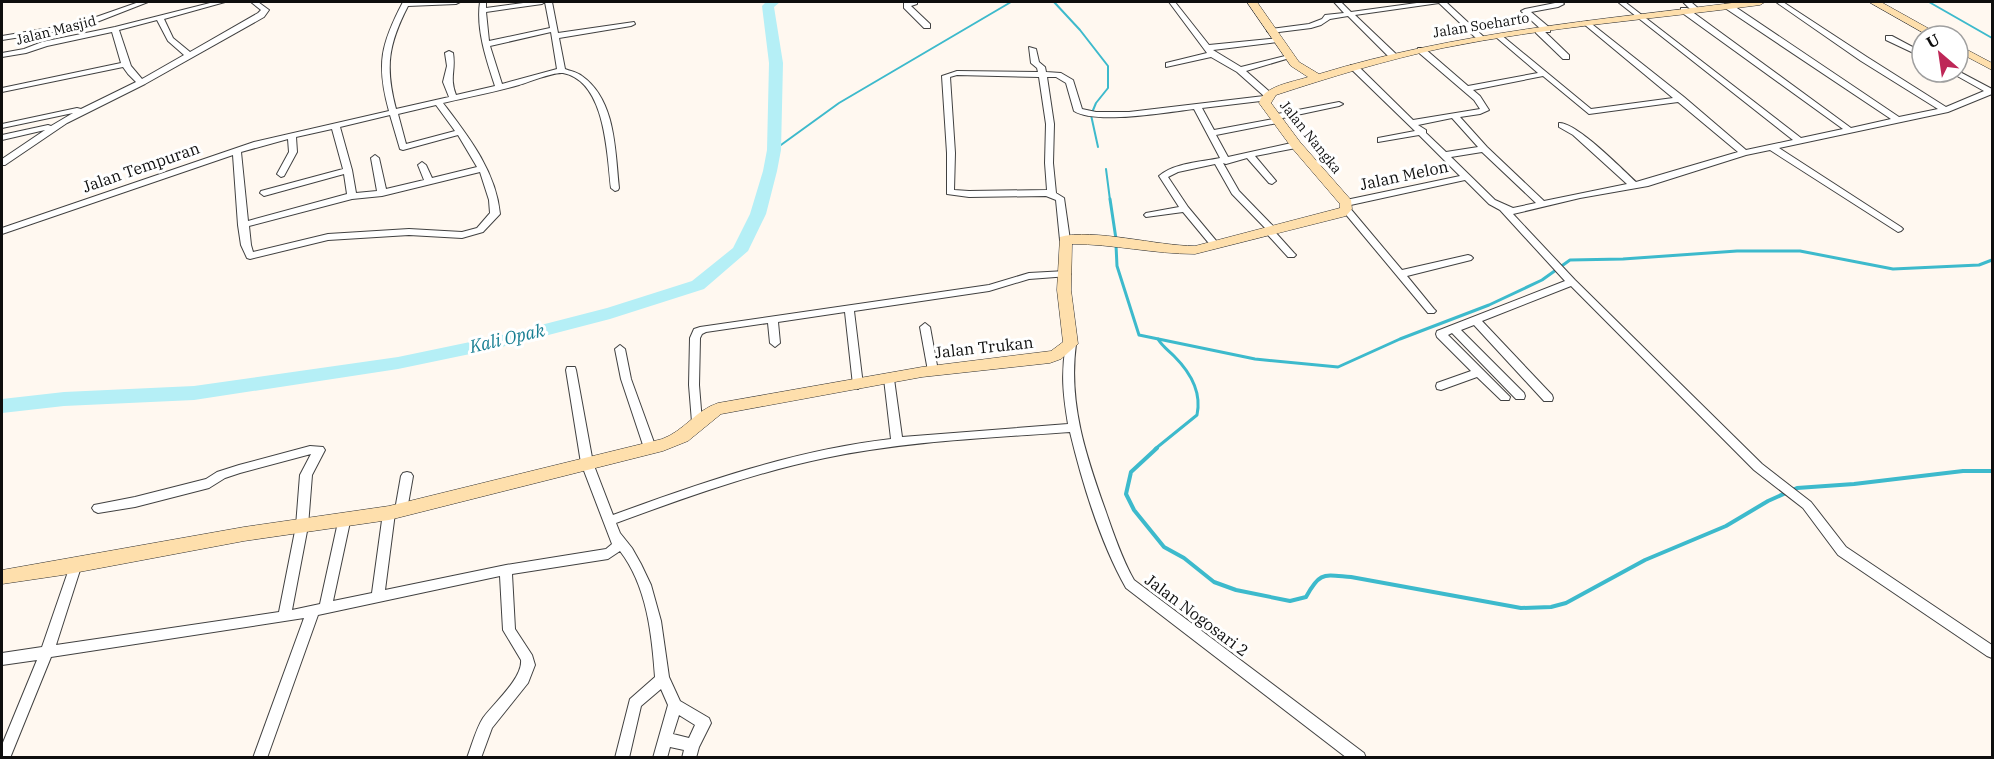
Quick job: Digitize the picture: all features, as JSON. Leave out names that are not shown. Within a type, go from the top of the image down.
[{"type":"street","points":[[2,38],[81,25],[144,2]]},
{"type":"street","name":"Jalan Masjid","points":[[2,55],[221,2]]},
{"type":"street","points":[[2,162],[19,153],[42,134],[142,82],[265,12],[262,6],[254,2]]},
{"type":"street","points":[[456,2],[405,3],[390,37],[385,73],[403,147],[460,132]]},
{"type":"street","points":[[483,2],[481,11],[487,44],[499,87]]},
{"type":"street","points":[[481,11],[542,2]]},
{"type":"street","points":[[549,2],[561,70],[572,72],[584,80],[600,103],[606,121],[615,188]]},
{"type":"street","points":[[914,2],[907,3],[907,6],[927,26]]},
{"type":"street","points":[[1172,2],[1210,51],[1225,63],[1240,70],[1267,96]]},
{"type":"street","points":[[1252,2],[1289,57],[1295,64],[1317,78]]},
{"type":"street","points":[[1337,2],[1393,56]]},
{"type":"street","points":[[1169,65],[1210,51],[1320,24],[1328,17],[1436,2]]},
{"type":"street","points":[[1442,2],[1481,38]]},
{"type":"street","points":[[1558,2],[1560,4],[1558,5],[1526,11],[1566,57]]},
{"type":"street","points":[[1621,2],[1799,141]]},
{"type":"street","name":"Jalan Soeharto","points":[[1317,78],[1393,56],[1481,38],[1689,7],[1760,2]]},
{"type":"street","points":[[1779,2],[1945,110]]},
{"type":"street","points":[[1874,2],[1914,24]]},
{"type":"street","points":[[1728,6],[1898,120]]},
{"type":"street","points":[[1689,7],[1850,131]]},
{"type":"street","points":[[160,18],[165,32],[179,49],[189,55]]},
{"type":"street","points":[[1588,23],[1744,153]]},
{"type":"street","points":[[487,44],[632,24]]},
{"type":"street","points":[[115,29],[126,64],[133,76],[142,82]]},
{"type":"street","points":[[1500,36],[1589,112],[1681,99]]},
{"type":"street","points":[[1889,38],[1910,49]]},
{"type":"street","points":[[1032,49],[1035,62],[1041,67],[1050,124],[1048,163],[1052,193]]},
{"type":"street","points":[[1413,123],[1485,110],[1477,98],[1421,50]]},
{"type":"street","points":[[449,53],[451,66],[447,82],[453,98]]},
{"type":"street","points":[[1970,55],[1992,67]]},
{"type":"street","points":[[1240,70],[1289,57]]},
{"type":"street","points":[[2,90],[126,64]]},
{"type":"street","points":[[1354,67],[1487,197],[1503,208],[1570,280],[1758,468],[1807,505],[1842,551],[1992,652]]},
{"type":"street","name":"Jalan Tempuran","points":[[2,231],[237,151],[292,135],[438,102],[561,70]]},
{"type":"street","points":[[1071,344],[1064,290],[1065,240],[1060,198],[1052,193],[954,194],[949,188],[951,153],[946,76],[957,73],[1058,75],[1070,82],[1075,93],[1076,109],[1081,112],[1129,114],[1197,107],[1267,96]]},
{"type":"street","points":[[1466,89],[1543,74]]},
{"type":"street","name":"Jalan Nangka","points":[[1317,78],[1267,96],[1265,104],[1346,206]]},
{"type":"street","points":[[1970,80],[1992,91]]},
{"type":"street","points":[[1503,208],[1513,211],[1580,195],[1635,186],[1744,153],[1945,110],[1992,91]]},
{"type":"street","points":[[237,151],[243,225],[250,256],[328,237],[409,232],[451,235],[472,233],[486,225],[495,214],[492,192],[473,151],[438,102]]},
{"type":"street","points":[[1212,133],[1339,104]]},
{"type":"street","points":[[2,126],[92,107]]},
{"type":"street","points":[[1197,107],[1212,133],[1235,192],[1291,255]]},
{"type":"street","points":[[1454,115],[1484,149],[1542,204]]},
{"type":"street","points":[[2,137],[58,125]]},
{"type":"street","points":[[335,125],[348,170],[352,196]]},
{"type":"street","points":[[1562,125],[1576,133],[1635,186]]},
{"type":"street","points":[[1381,140],[1423,132]]},
{"type":"street","points":[[281,174],[293,152],[292,135]]},
{"type":"street","points":[[1215,245],[1185,209],[1163,176],[1175,170],[1296,144]]},
{"type":"street","points":[[1771,147],[1898,229]]},
{"type":"street","points":[[1446,155],[1484,149]]},
{"type":"street","points":[[1249,155],[1272,181]]},
{"type":"street","points":[[375,158],[382,193]]},
{"type":"street","points":[[422,165],[429,182]]},
{"type":"street","points":[[264,193],[348,170]]},
{"type":"street","points":[[243,225],[352,196],[382,193],[482,170]]},
{"type":"street","name":"Jalan Melon","points":[[1346,206],[1468,177]]},
{"type":"street","points":[[1065,240],[1094,240],[1174,250],[1195,249],[1272,232],[1341,213],[1346,206],[1431,311]]},
{"type":"street","points":[[1149,215],[1185,209]]},
{"type":"street","points":[[1400,274],[1468,258]]},
{"type":"street","points":[[697,422],[694,385],[695,338],[698,332],[704,329],[989,288],[1029,276],[1066,274]]},
{"type":"street","points":[[1505,397],[1440,334],[1570,280]]},
{"type":"street","points":[[849,308],[858,384]]},
{"type":"street","points":[[773,320],[775,343]]},
{"type":"street","points":[[1475,320],[1548,398]]},
{"type":"street","points":[[925,327],[933,371]]},
{"type":"street","points":[[1453,328],[1520,396]]},
{"type":"street","name":"Jalan Trukan","points":[[2,577],[75,567],[245,534],[345,522],[678,440],[712,411],[724,408],[933,371],[1045,359],[1056,355],[1071,344]]},
{"type":"street","name":"Jalan Nogosari 2","points":[[1071,344],[1066,359],[1073,428],[1119,565],[1130,584],[1359,758]]},
{"type":"street","points":[[620,349],[626,379],[650,448]]},
{"type":"street","points":[[2,659],[284,617],[506,570],[608,554],[615,550],[618,544],[611,520],[587,462],[571,370]]},
{"type":"street","points":[[1441,386],[1479,372]]},
{"type":"street","points":[[889,379],[897,442]]},
{"type":"street","points":[[611,520],[725,479],[853,448],[897,442],[1073,428]]},
{"type":"street","points":[[98,508],[135,502],[209,483],[239,469],[317,448],[318,456],[306,475],[302,526],[284,617]]},
{"type":"street","points":[[378,598],[395,511],[407,476]]},
{"type":"street","points":[[260,758],[319,610],[345,522]]},
{"type":"street","points":[[616,536],[630,552],[648,598],[660,649],[662,677],[675,705],[704,723],[690,751],[664,740]]},
{"type":"street","points":[[3,758],[47,652],[75,567]]},
{"type":"street","points":[[474,758],[488,724],[523,679],[528,665],[527,658],[510,630],[506,570]]},
{"type":"street","points":[[622,758],[635,703],[639,696],[660,682],[662,677]]},
{"type":"street","points":[[660,758],[675,705]]},
{"type":"waterway","name":"Kali Opak","points":[[2,406],[64,399],[194,393],[398,363],[494,343],[610,313],[698,285],[740,251],[758,214],[770,171],[774,150],[776,63],[768,6],[774,2]]},
{"type":"waterway","points":[[774,150],[839,103],[1011,2]]},
{"type":"waterway","points":[[1054,2],[1080,30],[1108,66],[1108,88],[1096,103],[1091,115],[1098,147]]},
{"type":"waterway","points":[[1929,2],[1992,38]]},
{"type":"waterway","points":[[1106,169],[1110,200]]},
{"type":"waterway","points":[[1110,199],[1116,239]]},
{"type":"waterway","points":[[1116,245],[1117,266],[1139,335],[1255,359],[1338,367],[1400,339],[1489,305],[1542,280],[1570,260],[1623,259],[1737,251],[1800,251],[1893,269],[1979,265],[1992,260]]},
{"type":"waterway","points":[[1155,449],[1197,415],[1198,407],[1196,390],[1190,376],[1158,339]]},
{"type":"waterway","points":[[1157,448],[1131,472],[1126,494],[1134,510],[1164,547],[1184,558],[1214,582],[1236,590],[1290,601],[1306,597],[1315,583],[1324,576],[1342,576],[1521,608],[1551,607],[1566,603],[1645,560],[1726,526],[1768,501],[1797,488],[1854,484],[1963,471],[1992,471]]}]
